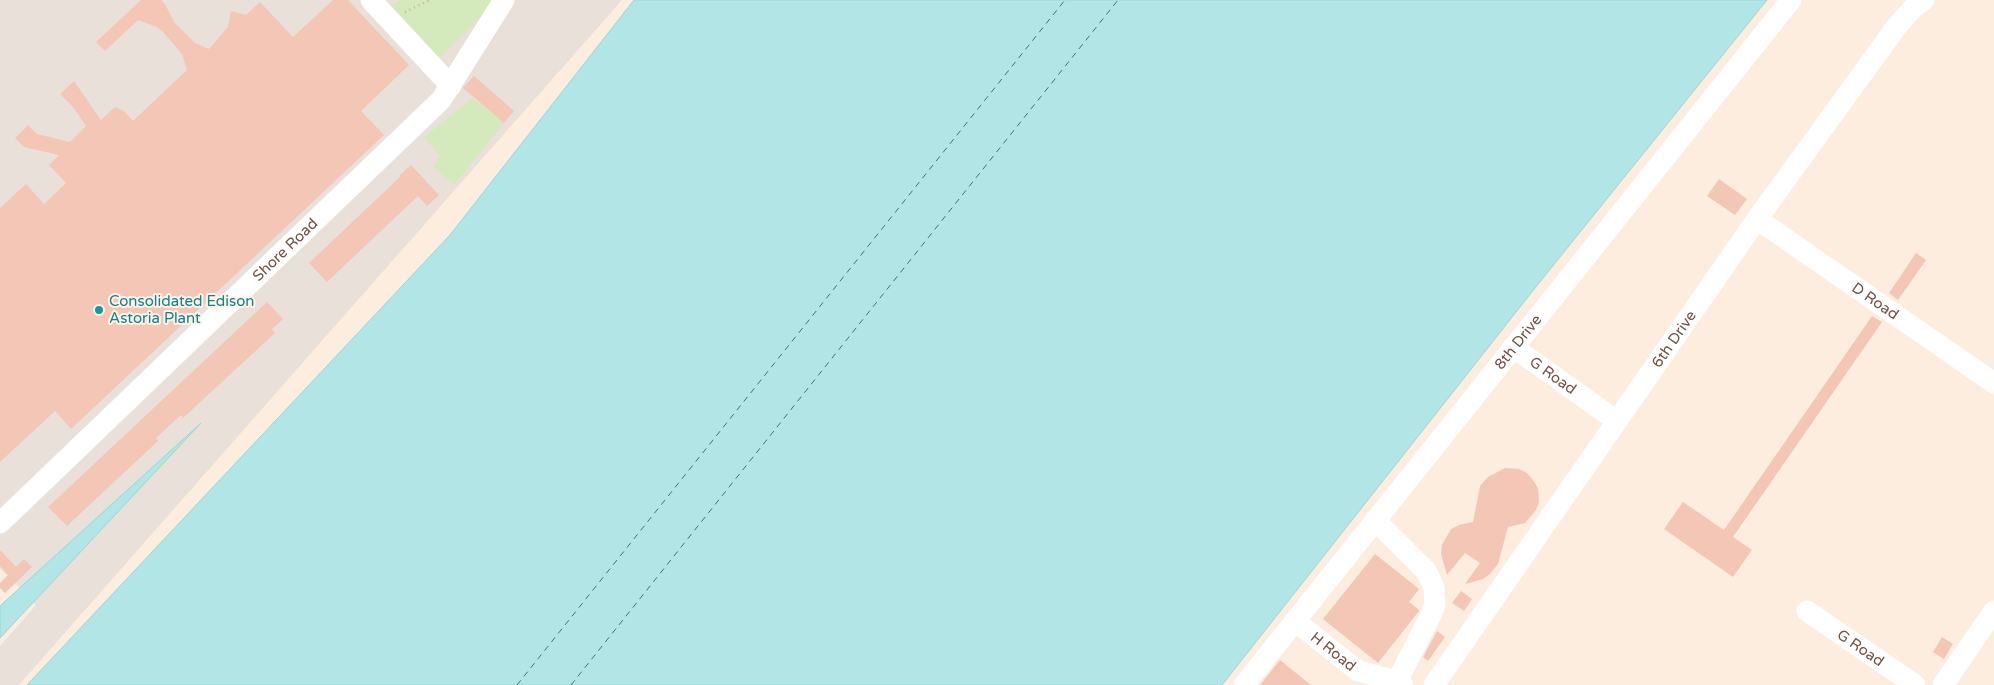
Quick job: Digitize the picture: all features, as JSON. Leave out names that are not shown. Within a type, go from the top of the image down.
[{"type":"lane","points":[[371,0],[451,86]]},
{"type":"lane","name":"Shore Road","points":[[0,524],[441,100],[504,0]]},
{"type":"lane","name":"8th Drive","points":[[1244,685],[1791,0]]},
{"type":"lane","name":"6th Drive","points":[[1434,685],[1757,219],[1897,26],[1915,6],[1924,0]]},
{"type":"lane","name":"D Road","points":[[1757,219],[1994,383]]},
{"type":"lane","name":"G Road","points":[[1513,347],[1617,420]]},
{"type":"lane","points":[[1375,520],[1426,572],[1434,588],[1434,605],[1430,617],[1400,683]]},
{"type":"lane","name":"G Road","points":[[1807,611],[1915,685]]},
{"type":"lane","points":[[1943,685],[1994,611]]},
{"type":"lane","name":"H Road","points":[[1295,621],[1353,678],[1400,683]]},
{"type":"path","points":[[397,15],[430,0]]},
{"type":"shaded area","points":[[0,0],[622,0],[19,685],[0,685],[0,646],[36,605],[0,568]]},
{"type":"green space","points":[[399,0],[489,0],[492,5],[438,60],[389,8]]},
{"type":"green space","points":[[472,98],[505,122],[454,185],[433,167],[440,156],[424,138]]},
{"type":"water","points":[[634,0],[1767,0],[1535,288],[1222,685],[27,685],[450,235]]},
{"type":"water","points":[[201,423],[0,638],[0,606]]},
{"type":"building","name":"Consolidated Edison Astoria Plant","points":[[141,0],[161,0],[174,22],[195,43],[209,49],[228,27],[231,11],[246,15],[260,2],[293,37],[333,0],[348,0],[409,65],[361,111],[384,135],[71,429],[55,411],[0,462],[0,208],[26,184],[44,204],[66,183],[49,165],[59,155],[24,147],[15,138],[28,125],[37,134],[70,142],[86,126],[73,107],[60,94],[74,81],[101,120],[115,107],[124,111],[133,121],[187,70],[182,54],[163,32],[157,27],[138,20],[105,51],[96,42]]},
{"type":"building","points":[[474,76],[514,111],[504,123],[463,88]]},
{"type":"building","points":[[411,165],[439,195],[427,206],[418,196],[327,282],[309,263]]},
{"type":"building","points":[[1719,179],[1747,199],[1735,215],[1707,196]]},
{"type":"building","points":[[1916,253],[1926,260],[1898,300],[1889,293]]},
{"type":"building","points":[[267,302],[283,319],[272,329],[275,333],[183,418],[181,415],[156,438],[158,441],[67,526],[48,507]]},
{"type":"building","points":[[1872,316],[1882,322],[1733,537],[1752,550],[1733,577],[1664,529],[1683,502],[1724,530]]},
{"type":"building","points":[[1505,468],[1519,469],[1527,473],[1538,488],[1539,502],[1536,510],[1525,523],[1508,527],[1498,564],[1490,574],[1483,579],[1465,584],[1480,563],[1465,553],[1447,575],[1441,554],[1442,545],[1451,529],[1473,522],[1480,486],[1488,477]]},
{"type":"building","points":[[0,550],[16,567],[24,559],[32,567],[5,593],[0,588],[0,583],[8,575],[0,566]]},
{"type":"building","points":[[1375,554],[1419,589],[1409,602],[1419,611],[1378,663],[1323,619]]},
{"type":"building","points":[[1461,591],[1472,599],[1464,611],[1452,603]]},
{"type":"building","points":[[1437,631],[1445,637],[1428,661],[1423,657]]},
{"type":"building","points":[[1942,637],[1953,644],[1944,659],[1933,652]]},
{"type":"building","points":[[1280,660],[1311,685],[1260,685]]},
{"type":"ferry route","points":[[517,685],[1065,0]]},
{"type":"ferry route","points":[[571,685],[1118,0]]},
{"type":"place","name":"Consolidated Edison Astoria Plant","points":[[99,310]]}]
